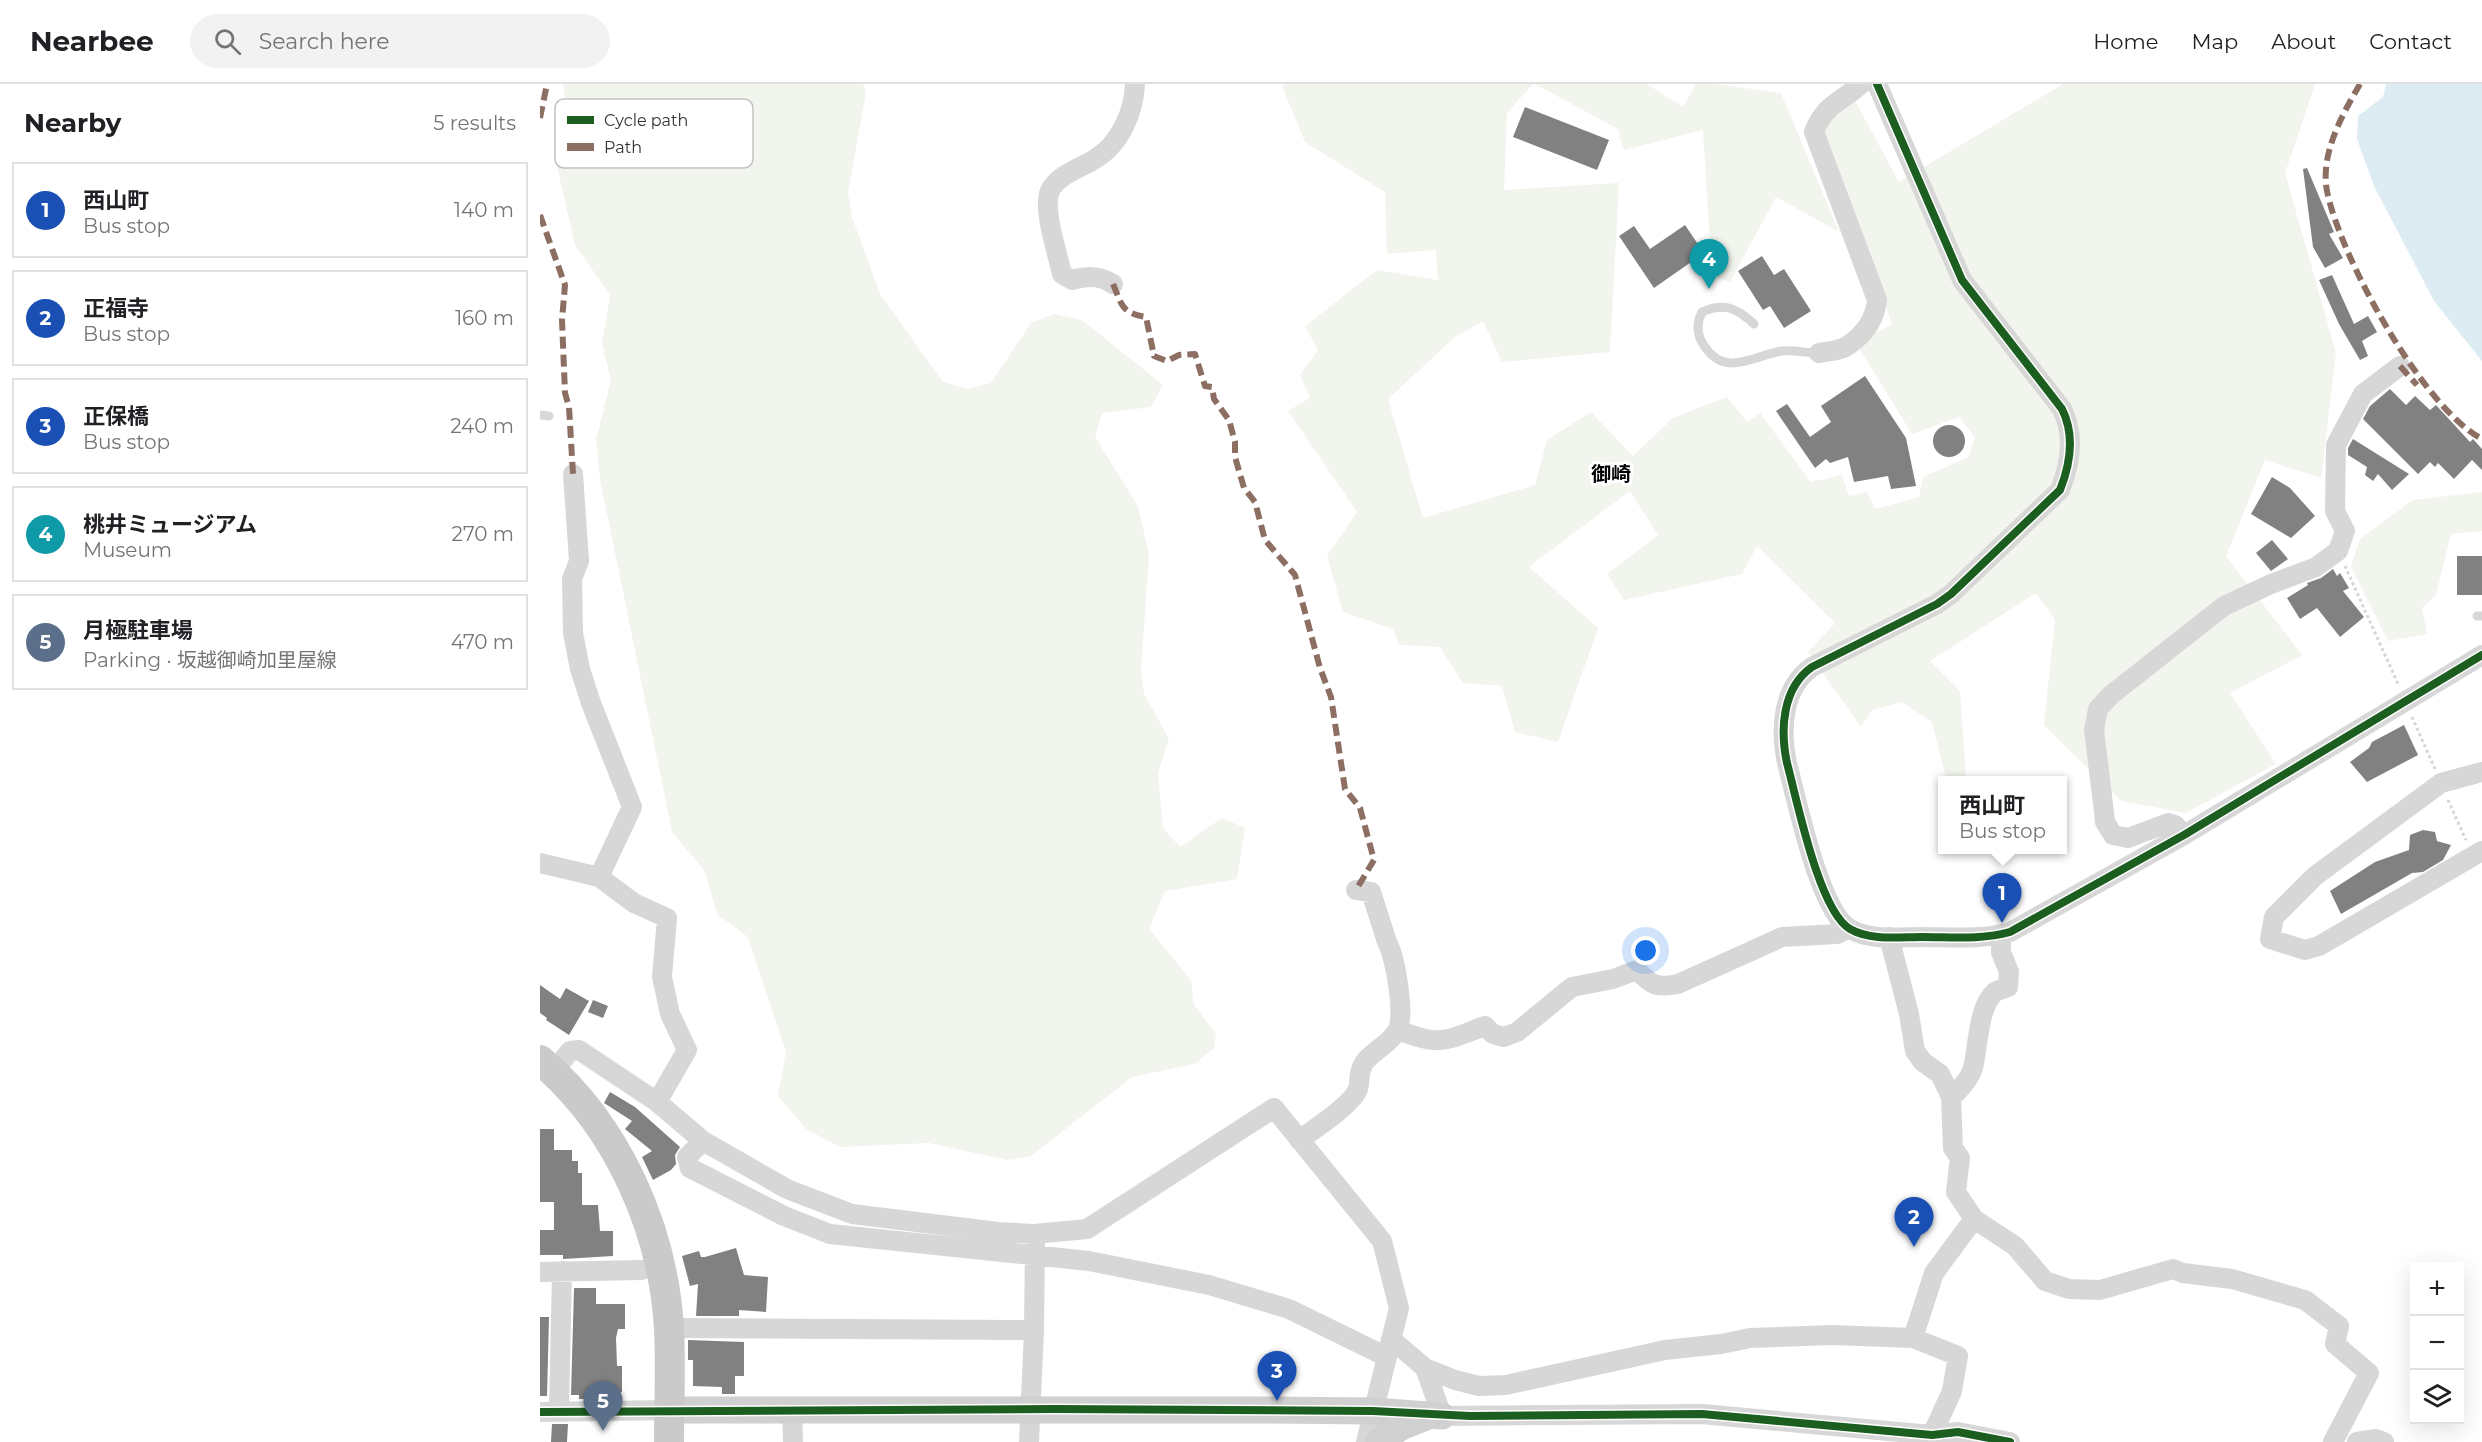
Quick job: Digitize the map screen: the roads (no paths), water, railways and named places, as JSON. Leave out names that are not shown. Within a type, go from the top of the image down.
[{"type":"main road","points":[[545,1072],[607,1171],[626,1217],[642,1270],[660,1410],[669,1442]]},
{"type":"main road","points":[[545,1072],[598,1123],[628,1175],[653,1238],[669,1328],[660,1410],[651,1442]]},
{"type":"street","points":[[1113,284],[1105,279],[1087,276],[1072,280],[1062,274],[1047,206],[1050,190],[1062,177],[1098,158],[1120,135],[1134,101],[1135,84]]},
{"type":"street","points":[[1819,353],[1846,348],[1876,316],[1877,300],[1814,132],[1819,118],[1834,103],[1861,84]]},
{"type":"street","points":[[1878,84],[1962,280],[2062,410],[2068,426],[2070,444],[2066,472],[2060,490],[1951,594],[1937,604],[1812,667],[1798,679],[1792,690],[1783,727],[1787,763],[1823,891],[1833,912],[1849,928],[1869,935],[1889,937],[1983,937],[2021,927],[2184,835],[2482,655]]},
{"type":"street","points":[[2184,835],[2175,825],[2169,823],[2128,838],[2113,835],[2108,828],[2094,730],[2098,709],[2111,695],[2224,606],[2271,584],[2316,567],[2338,551],[2345,531],[2335,511],[2336,446],[2363,394],[2400,366]]},
{"type":"street","points":[[573,474],[579,561],[572,579],[573,633],[580,669],[591,703],[632,807],[599,877]]},
{"type":"street","points":[[2477,853],[2319,946],[2305,950],[2270,939],[2274,917],[2315,876],[2441,783],[2482,772]]},
{"type":"street","points":[[540,863],[599,877],[634,903],[667,918],[662,977],[670,1014],[687,1050],[657,1101]]},
{"type":"street","points":[[1299,1140],[1334,1116],[1358,1090],[1358,1073],[1366,1060],[1384,1046],[1398,1030],[1400,1009],[1391,949],[1371,892],[1356,890]]},
{"type":"street","points":[[1398,1030],[1421,1039],[1442,1042],[1485,1026],[1493,1034],[1504,1037],[1517,1032],[1572,987],[1578,985],[1613,979],[1637,970],[1647,980],[1660,987],[1678,984],[1782,937],[1837,934],[1849,928]]},
{"type":"street","points":[[1951,1097],[1973,1070],[1975,1043],[1984,1012],[1995,992],[2008,987],[2009,972],[2001,952],[2001,934]]},
{"type":"street","points":[[1889,937],[1909,1014],[1915,1051],[1923,1062],[1940,1074],[1951,1097],[1953,1148],[1960,1158],[1956,1192],[1974,1219],[2015,1246],[2045,1281],[2069,1289],[2100,1290],[2173,1269],[2183,1274],[2232,1279],[2305,1300],[2339,1326],[2335,1344],[2369,1372],[2333,1442]]},
{"type":"street","points":[[545,1072],[570,1051],[579,1050],[657,1101],[703,1141],[787,1189],[852,1214],[998,1232],[1034,1234],[1087,1229],[1274,1108],[1382,1241],[1399,1308],[1366,1442]]},
{"type":"street","points":[[703,1141],[687,1156],[690,1167],[784,1216],[830,1234],[1089,1261],[1209,1285],[1289,1309],[1389,1348],[1425,1368],[1455,1380],[1479,1386],[1506,1385],[1634,1355],[1750,1338],[1832,1335],[1913,1338],[1959,1356],[1952,1391],[1932,1435]]},
{"type":"street","points":[[1913,1338],[1934,1273],[1974,1219]]},
{"type":"street","points":[[1029,1442],[1036,1255],[1034,1234]]},
{"type":"street","points":[[540,1272],[642,1270]]},
{"type":"street","points":[[562,1271],[550,1412],[1031,1409],[1373,1411],[1442,1416],[1702,1414],[1932,1435],[1958,1432],[2010,1442]]},
{"type":"street","points":[[669,1328],[1034,1330]]},
{"type":"street","points":[[1425,1368],[1442,1416]]},
{"type":"street","points":[[792,1410],[792,1442]]},
{"type":"street","points":[[1379,1442],[1413,1421],[1442,1416]]},
{"type":"street","points":[[2357,1442],[2376,1439],[2384,1442]]},
{"type":"lane","points":[[1754,324],[1742,313],[1729,306],[1711,308],[1702,312],[1697,324],[1701,341],[1711,356],[1727,362],[1750,361],[1782,351],[1819,353]]},
{"type":"place","name":"桃井ミュージアム","points":[[1709,289]]},
{"type":"place","name":"西山町","points":[[2002,923]]},
{"type":"place","name":"正福寺","points":[[1914,1247]]},
{"type":"place","name":"正保橋","points":[[1277,1401]]},
{"type":"place","name":"月極駐車場","points":[[603,1431]]},
{"type":"district","name":"御崎","points":[[1611,474]]}]
